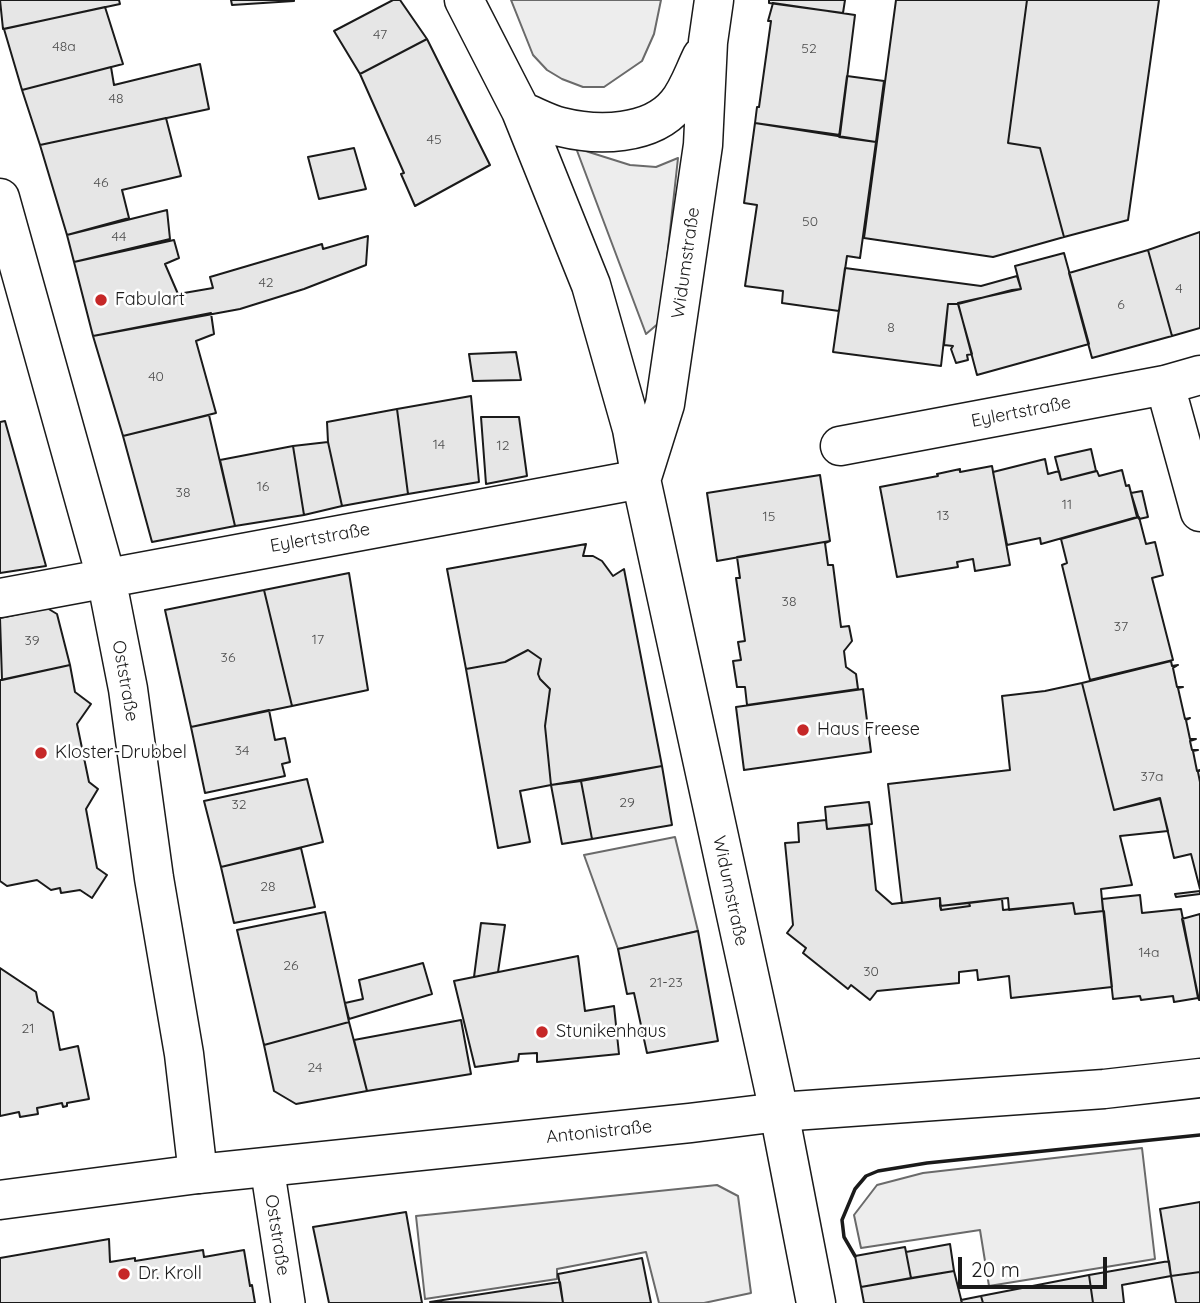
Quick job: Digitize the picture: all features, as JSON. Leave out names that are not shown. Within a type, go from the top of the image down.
[{"type":"street","name":"Widumstraße","points":[[464,0],[521,111],[591,285],[632,429],[779,1112],[816,1303]]},
{"type":"street","name":"Widumstraße","points":[[641,479],[665,404],[703,145],[708,42],[714,0]]},
{"type":"street","name":"Widumstraße","points":[[521,111],[561,127],[624,133],[662,118],[676,106],[685,94],[708,42]]},
{"type":"street","name":"Oststraße","points":[[0,198],[106,577],[128,689],[154,878],[184,1054],[198,1174]]},
{"type":"street","name":"Eylertstraße","points":[[841,446],[1183,380]]},
{"type":"street","points":[[1183,380],[1200,512]]},
{"type":"street","name":"Eylertstraße","points":[[0,598],[641,479]]},
{"type":"street","name":"Antonistraße","points":[[0,1200],[198,1174],[779,1112],[1104,1088],[1200,1078]]},
{"type":"street","name":"Oststraße","points":[[267,1167],[288,1303]]},
{"type":"shaded area","points":[[511,0],[661,0],[654,34],[642,61],[604,87],[583,87],[547,70],[533,55]]},
{"type":"shaded area","points":[[576,148],[630,165],[656,167],[678,158],[660,322],[646,334]]},
{"type":"shaded area","points":[[675,837],[698,931],[618,949],[584,855]]},
{"type":"shaded area","points":[[1142,1148],[1155,1259],[989,1286],[980,1230],[861,1248],[854,1215],[877,1185],[923,1173]]},
{"type":"shaded area","points":[[717,1185],[738,1196],[751,1293],[704,1303],[659,1303],[646,1252],[557,1269],[557,1279],[425,1299],[416,1216]]},
{"type":"building","points":[[0,0],[119,0],[120,4],[3,29]]},
{"type":"building","points":[[231,0],[294,0],[294,1],[232,5]]},
{"type":"building","points":[[393,0],[400,0],[427,39],[360,74],[334,31]]},
{"type":"building","points":[[769,0],[845,0],[843,13],[769,3]]},
{"type":"building","points":[[896,0],[1027,0],[1008,143],[1040,148],[1064,237],[993,257],[864,238]]},
{"type":"building","points":[[1027,0],[1159,0],[1128,220],[1064,237],[1040,148],[1008,143]]},
{"type":"building","points":[[773,3],[855,15],[840,135],[755,123],[771,21],[768,21]]},
{"type":"building","points":[[105,7],[123,64],[22,90],[4,29]]},
{"type":"building","points":[[427,39],[490,165],[415,206],[401,174],[404,173],[360,74]]},
{"type":"building","points":[[200,64],[209,109],[40,145],[22,90],[111,67],[114,85]]},
{"type":"building","points":[[847,76],[884,81],[876,142],[839,137]]},
{"type":"building","points":[[166,118],[181,176],[122,190],[129,218],[67,235],[40,145]]},
{"type":"building","points":[[755,123],[876,142],[860,258],[847,256],[839,311],[782,303],[783,291],[745,286],[757,205],[744,203]]},
{"type":"building","points":[[354,148],[366,189],[319,199],[308,157]]},
{"type":"building","points":[[167,210],[170,239],[74,262],[67,235]]},
{"type":"building","points":[[1200,232],[1200,328],[1172,336],[1148,250]]},
{"type":"building","points":[[368,236],[366,265],[304,289],[240,309],[93,336],[74,262],[174,240],[179,258],[165,264],[178,294],[213,288],[210,277],[322,244],[323,249]]},
{"type":"building","points":[[1148,250],[1172,336],[1092,358],[1069,273]]},
{"type":"building","points":[[1064,253],[1089,344],[977,375],[958,303],[1021,289],[1015,266]]},
{"type":"building","points":[[845,268],[981,286],[1017,276],[1021,289],[948,304],[941,366],[833,352]]},
{"type":"building","points":[[948,304],[958,304],[972,354],[967,355],[968,360],[956,363],[951,349],[953,346],[944,345]]},
{"type":"building","points":[[211,313],[214,334],[196,341],[216,413],[123,436],[93,336]]},
{"type":"building","points":[[516,352],[521,380],[473,381],[469,354]]},
{"type":"building","points":[[471,396],[479,482],[408,494],[397,409]]},
{"type":"building","points":[[397,409],[408,494],[342,506],[328,442],[327,422]]},
{"type":"building","points":[[209,415],[235,526],[152,542],[123,436]]},
{"type":"building","points":[[481,417],[519,417],[527,476],[486,484]]},
{"type":"building","points":[[5,421],[46,566],[0,573],[0,422]]},
{"type":"building","points":[[328,442],[342,506],[304,515],[293,446]]},
{"type":"building","points":[[293,446],[304,515],[235,526],[220,460]]},
{"type":"building","points":[[1091,449],[1096,471],[1061,480],[1055,457]]},
{"type":"building","points":[[1045,459],[1048,474],[1059,471],[1061,480],[1097,471],[1099,476],[1122,470],[1126,486],[1129,485],[1137,517],[1041,544],[1040,538],[1007,545],[993,472]]},
{"type":"building","points":[[992,466],[1010,565],[975,571],[973,559],[957,562],[958,567],[897,577],[880,487],[960,469],[960,472]]},
{"type":"building","points":[[820,475],[830,541],[717,561],[707,493]]},
{"type":"building","points":[[1142,491],[1148,517],[1139,519],[1131,493]]},
{"type":"building","points":[[1139,517],[1146,544],[1155,542],[1163,575],[1152,578],[1173,660],[1090,680],[1062,565],[1067,563],[1061,539]]},
{"type":"building","points":[[830,541],[825,543],[828,565],[833,565],[841,627],[849,626],[852,641],[844,651],[846,667],[856,674],[858,689],[747,705],[745,687],[737,687],[733,661],[741,660],[738,642],[745,641],[736,578],[740,578],[737,557]]},
{"type":"building","points":[[586,544],[583,556],[593,556],[602,561],[613,576],[624,569],[662,766],[551,785],[545,726],[550,689],[538,674],[541,659],[528,650],[505,662],[466,669],[447,569]]},
{"type":"building","points":[[349,573],[368,690],[292,706],[264,590]]},
{"type":"building","points":[[264,590],[292,706],[191,727],[165,610]]},
{"type":"building","points":[[47,608],[57,614],[70,665],[2,680],[0,618]]},
{"type":"building","points":[[528,650],[541,659],[538,674],[550,689],[545,726],[551,785],[520,791],[530,842],[498,848],[466,669],[505,662]]},
{"type":"building","points":[[1171,661],[1172,666],[1178,665],[1173,668],[1177,687],[1183,687],[1178,688],[1185,719],[1190,718],[1186,720],[1190,739],[1196,739],[1190,741],[1192,750],[1198,750],[1193,751],[1197,771],[1200,770],[1200,889],[1191,854],[1174,858],[1160,798],[1114,810],[1082,683]]},
{"type":"building","name":"Kloster-Drubbel","points":[[70,665],[75,692],[91,704],[77,724],[89,782],[98,789],[86,809],[97,868],[107,875],[92,898],[80,890],[61,893],[60,888],[51,890],[37,880],[7,886],[0,881],[0,680]]},
{"type":"building","points":[[1082,683],[1114,810],[1160,799],[1168,831],[1120,836],[1132,885],[1101,889],[1103,911],[1075,914],[1073,903],[1009,910],[1008,898],[940,906],[940,898],[902,903],[888,784],[1010,770],[1002,696]]},
{"type":"building","name":"Haus Freese","points":[[863,689],[871,752],[744,770],[736,707]]},
{"type":"building","points":[[269,710],[275,740],[285,738],[290,762],[282,764],[285,776],[205,793],[191,727]]},
{"type":"building","points":[[662,766],[672,825],[592,839],[581,781]]},
{"type":"building","points":[[307,779],[323,842],[221,867],[204,801]]},
{"type":"building","points":[[581,781],[592,839],[562,844],[551,785]]},
{"type":"building","points":[[869,802],[872,824],[827,829],[825,807]]},
{"type":"building","points":[[826,820],[827,829],[869,825],[876,890],[892,904],[940,898],[941,910],[1002,899],[1003,910],[1073,903],[1075,914],[1104,911],[1112,987],[1011,998],[1009,976],[978,980],[977,970],[959,972],[959,983],[877,991],[870,1000],[851,985],[848,989],[803,953],[806,948],[787,933],[793,925],[785,843],[799,842],[798,823]]},
{"type":"building","points":[[301,848],[315,907],[234,923],[221,867]]},
{"type":"building","points":[[1200,891],[1200,894],[1176,897],[1175,894]]},
{"type":"building","points":[[1140,895],[1142,913],[1181,909],[1198,998],[1174,1002],[1173,996],[1141,1000],[1140,996],[1113,999],[1102,899]]},
{"type":"building","points":[[969,903],[970,906],[941,910],[940,906]]},
{"type":"building","points":[[325,912],[349,1022],[264,1045],[237,930]]},
{"type":"building","points":[[1200,914],[1200,1000],[1199,1000],[1182,919]]},
{"type":"building","points":[[481,923],[505,925],[498,972],[474,977]]},
{"type":"building","points":[[698,931],[718,1041],[647,1053],[634,993],[627,994],[618,949]]},
{"type":"building","name":"Stunikenhaus","points":[[578,956],[585,1011],[614,1006],[619,1054],[537,1062],[537,1053],[519,1054],[518,1061],[475,1067],[454,981]]},
{"type":"building","points":[[423,963],[432,994],[349,1019],[345,1003],[363,999],[359,980]]},
{"type":"building","points":[[0,968],[36,992],[38,1002],[53,1012],[60,1050],[78,1046],[89,1099],[67,1103],[67,1106],[63,1107],[62,1103],[37,1108],[38,1114],[20,1117],[19,1112],[0,1116]]},
{"type":"building","points":[[461,1020],[471,1074],[367,1091],[354,1040]]},
{"type":"building","points":[[349,1022],[367,1091],[296,1104],[274,1091],[264,1045]]},
{"type":"building","points":[[1200,1202],[1200,1272],[1171,1276],[1160,1209]]},
{"type":"building","points":[[406,1212],[422,1303],[329,1303],[313,1227]]},
{"type":"building","name":"Dr. Kroll","points":[[109,1239],[110,1262],[135,1258],[135,1261],[203,1250],[204,1257],[244,1250],[255,1303],[0,1303],[0,1258]]},
{"type":"building","points":[[950,1244],[954,1271],[911,1278],[906,1252]]},
{"type":"building","points":[[905,1247],[911,1278],[861,1287],[855,1256]]},
{"type":"building","points":[[642,1258],[651,1303],[563,1303],[558,1274]]},
{"type":"building","points":[[1169,1261],[1171,1276],[1122,1285],[1124,1303],[1093,1303],[1089,1275]]},
{"type":"building","points":[[954,1271],[962,1303],[864,1303],[861,1287]]},
{"type":"building","points":[[1200,1272],[1200,1303],[1176,1303],[1171,1276]]},
{"type":"building","points":[[1089,1275],[1093,1303],[983,1303],[981,1296]]},
{"type":"building","points":[[560,1282],[563,1303],[430,1302]]},
{"type":"building","points":[[981,1296],[983,1303],[962,1303],[961,1300]]},
{"type":"wall","points":[[855,1256],[844,1237],[842,1220],[855,1189],[866,1176],[878,1171],[927,1163],[1200,1135]]},
{"type":"place","name":"Fabulart","points":[[101,300]]},
{"type":"place","name":"Haus Freese","points":[[803,730]]},
{"type":"place","name":"Kloster-Drubbel","points":[[41,753]]},
{"type":"place","name":"Stunikenhaus","points":[[542,1032]]},
{"type":"place","name":"Dr. Kroll","points":[[124,1274]]}]
